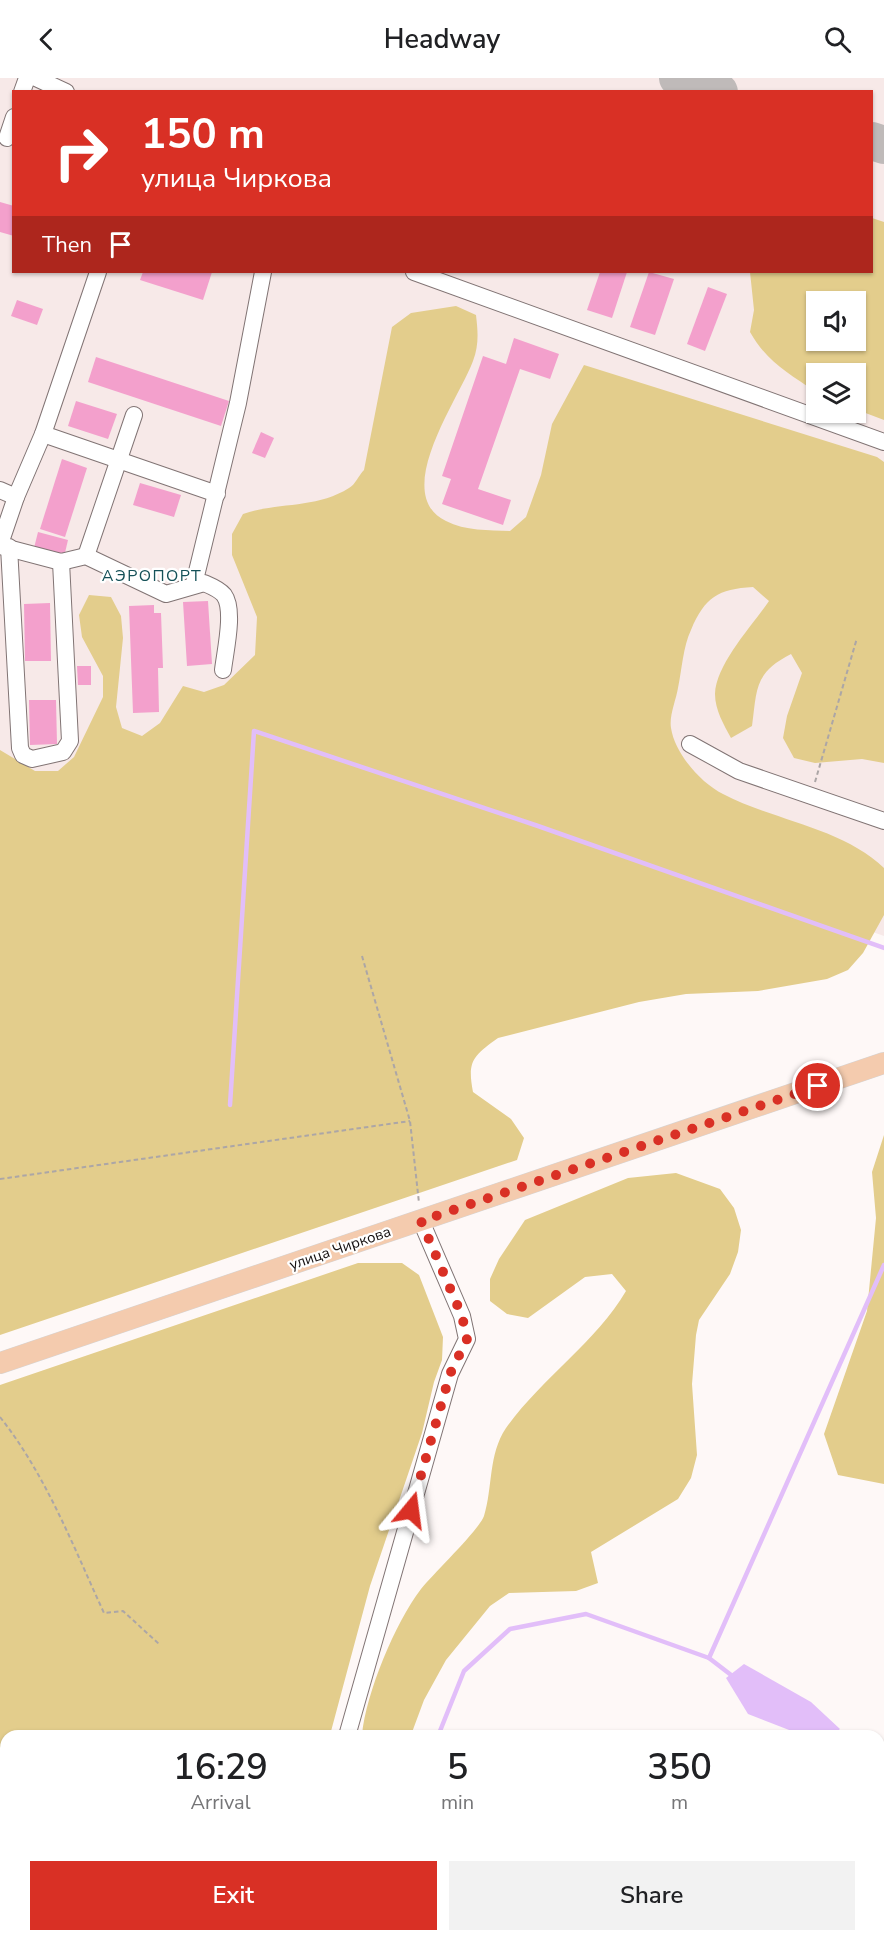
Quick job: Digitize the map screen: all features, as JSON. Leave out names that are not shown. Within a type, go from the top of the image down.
[{"type":"main road","name":"улица Чиркова","points":[[0,1362],[884,1063]]},
{"type":"street","points":[[36,78],[62,90]]},
{"type":"street","points":[[7,138],[12,123]]},
{"type":"street","points":[[61,562],[70,741],[63,752],[32,759],[23,755],[20,748],[3,546],[16,497],[43,434],[98,273]]},
{"type":"street","points":[[194,584],[238,402],[263,273]]},
{"type":"street","points":[[417,273],[884,442]]},
{"type":"street","points":[[86,556],[134,415]]},
{"type":"street","points":[[43,434],[217,494]]},
{"type":"street","points":[[0,490],[16,497]]},
{"type":"street","points":[[3,546],[61,562],[86,556],[166,594],[194,584],[204,583],[217,589],[224,595],[230,606],[224,670]]},
{"type":"street","points":[[690,744],[739,771],[884,820]]},
{"type":"street","points":[[349,1730],[450,1374],[467,1339],[462,1316],[421,1221]]},
{"type":"path","points":[[811,797],[857,638]]},
{"type":"path","points":[[362,956],[410,1121],[421,1221]]},
{"type":"path","points":[[0,1179],[410,1121]]},
{"type":"path","points":[[0,1417],[24,1448],[104,1613],[123,1611],[159,1644]]},
{"type":"shaded area","points":[[0,78],[884,78],[884,936],[235,706],[0,904]]},
{"type":"shaded area","points":[[873,218],[884,222],[884,420],[866,413],[866,363],[806,363],[806,385],[771,359],[750,332],[754,310],[750,273],[873,273]]},
{"type":"shaded area","points":[[456,306],[476,315],[478,333],[476,349],[466,378],[433,445],[426,469],[425,490],[431,508],[446,521],[461,527],[510,531],[526,517],[541,475],[552,424],[584,365],[877,457],[884,462],[884,763],[862,759],[815,763],[794,758],[783,738],[787,716],[802,673],[791,654],[770,668],[764,675],[757,692],[752,726],[731,738],[718,712],[715,694],[721,670],[769,601],[753,587],[731,590],[714,597],[696,619],[686,644],[671,728],[673,738],[690,767],[715,789],[742,803],[848,843],[867,854],[884,868],[884,915],[863,953],[848,970],[827,979],[758,991],[686,994],[639,1002],[498,1038],[474,1060],[471,1082],[473,1092],[511,1119],[524,1138],[517,1160],[0,1335],[0,750],[35,771],[58,771],[74,757],[103,697],[103,676],[82,637],[79,615],[89,595],[111,597],[121,616],[123,638],[116,707],[122,728],[142,736],[160,723],[183,686],[204,692],[224,685],[255,655],[257,617],[232,555],[232,534],[243,514],[323,499],[336,495],[353,485],[364,470],[392,327],[411,313]]},
{"type":"shaded area","points":[[884,1135],[884,1484],[838,1475],[824,1434],[867,1311],[876,1218],[872,1172]]},
{"type":"shaded area","points":[[676,1173],[720,1189],[734,1208],[741,1230],[738,1252],[730,1274],[699,1320],[692,1384],[697,1455],[691,1478],[678,1499],[591,1552],[598,1583],[576,1591],[509,1593],[490,1606],[446,1660],[424,1700],[413,1730],[363,1730],[369,1699],[383,1659],[401,1620],[421,1589],[465,1541],[484,1516],[500,1438],[535,1393],[600,1327],[626,1291],[612,1274],[585,1277],[528,1318],[507,1314],[490,1301],[490,1279],[499,1259],[525,1220],[628,1178]]},
{"type":"shaded area","points":[[358,1263],[402,1263],[419,1275],[443,1337],[442,1360],[434,1382],[422,1433],[370,1586],[331,1730],[0,1730],[0,1385]]},
{"type":"shaded area","points":[[744,1664],[811,1702],[840,1729],[789,1730],[748,1714],[726,1678]]},
{"type":"building","points":[[0,202],[12,205],[12,235],[0,232]]},
{"type":"building","points":[[143,273],[212,273],[203,300],[140,280]]},
{"type":"building","points":[[600,273],[627,273],[612,318],[587,310]]},
{"type":"building","points":[[649,273],[674,279],[655,335],[630,327]]},
{"type":"building","points":[[708,287],[727,294],[705,351],[687,344]]},
{"type":"building","points":[[17,300],[43,309],[37,325],[11,316]]},
{"type":"building","points":[[514,338],[559,354],[550,379],[520,369],[478,489],[511,500],[503,525],[442,504],[451,479],[442,476],[483,356],[506,364]]},
{"type":"building","points":[[96,357],[229,401],[221,426],[88,382]]},
{"type":"building","points":[[76,401],[117,414],[108,439],[68,426]]},
{"type":"building","points":[[261,432],[274,438],[265,458],[252,453]]},
{"type":"building","points":[[62,459],[87,468],[65,537],[40,529]]},
{"type":"building","points":[[140,483],[181,495],[174,517],[133,505]]},
{"type":"building","points":[[38,532],[68,540],[64,557],[34,548]]},
{"type":"building","points":[[208,601],[212,664],[187,666],[183,602]]},
{"type":"building","points":[[50,603],[51,661],[25,661],[24,604]]},
{"type":"building","points":[[154,605],[154,613],[161,613],[163,668],[158,668],[159,712],[133,713],[129,606]]},
{"type":"building","points":[[77,666],[91,666],[91,685],[78,685]]},
{"type":"building","points":[[29,700],[56,700],[57,744],[30,745]]},
{"type":"waterway","points":[[230,1105],[254,731],[538,826],[884,948]]},
{"type":"waterway","points":[[735,1678],[709,1658],[884,1265]]},
{"type":"waterway","points":[[440,1730],[464,1671],[510,1629],[586,1614],[709,1658]]},
{"type":"taxiway","points":[[678,78],[713,90]]},
{"type":"taxiway","points":[[873,141],[884,145]]},
{"type":"district","name":"АЭРОПОРТ","points":[[152,576]]},
{"type":"route","points":[[411,1510],[450,1374],[467,1339],[462,1316],[421,1221],[818,1086]]}]
